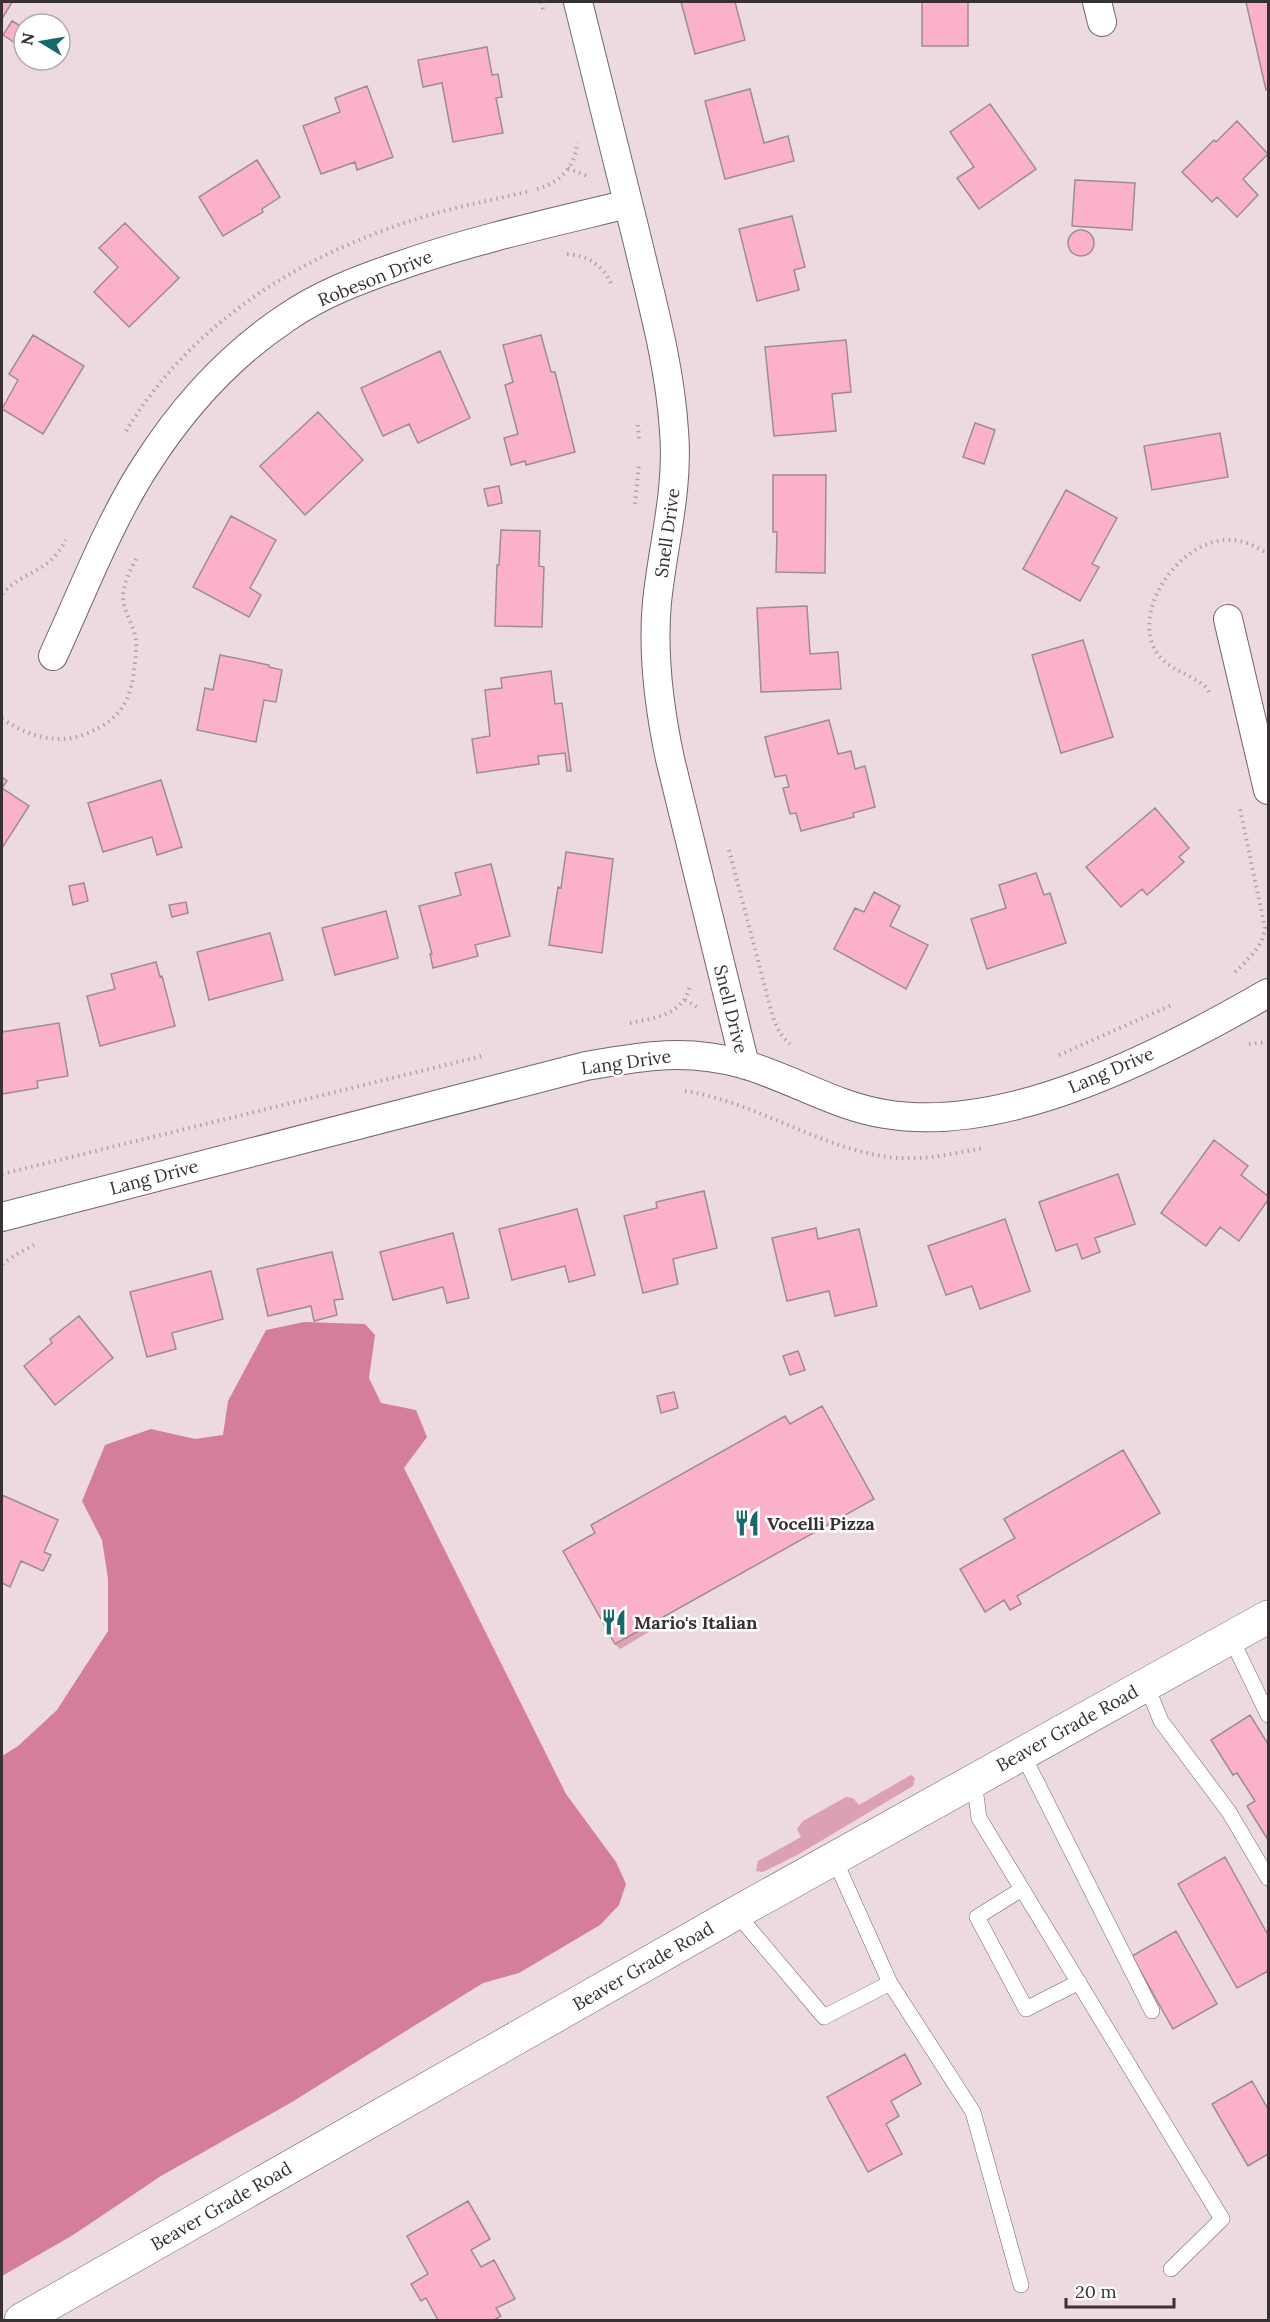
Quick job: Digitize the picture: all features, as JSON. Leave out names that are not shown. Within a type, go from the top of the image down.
[{"type":"main road","name":"Beaver Grade Road","points":[[21,2320],[736,1913],[1269,1617]]},
{"type":"street","name":"Snell Drive","points":[[578,2],[657,320],[674,431],[673,500],[657,601],[655,637],[656,676],[661,719],[745,1065]]},
{"type":"street","name":"Robeson Drive","points":[[53,656],[120,513],[145,466],[178,418],[212,379],[250,345],[286,318],[322,297],[366,277],[468,243],[628,204]]},
{"type":"street","points":[[1228,619],[1269,790]]},
{"type":"street","name":"Lang Drive","points":[[2,1217],[586,1066],[644,1056],[673,1053],[708,1056],[745,1065],[824,1096],[885,1114],[934,1118],[974,1115],[1018,1106],[1107,1074],[1269,993]]},
{"type":"lane","points":[[1231,1638],[1269,1715]]},
{"type":"lane","points":[[1146,1684],[1161,1721],[1229,1812],[1269,1878]]},
{"type":"lane","points":[[1022,1754],[1152,2012]]},
{"type":"lane","points":[[974,1780],[979,1818],[1222,2219],[1171,2269]]},
{"type":"lane","points":[[834,1858],[890,1983],[973,2112],[1021,2285]]},
{"type":"lane","points":[[1022,1889],[977,1917],[1026,2009],[1078,1982]]},
{"type":"lane","points":[[736,1913],[824,2017],[890,1983]]},
{"type":"path","points":[[557,256],[578,255],[598,264],[606,273],[615,295]]},
{"type":"path","points":[[637,421],[639,444]]},
{"type":"path","points":[[634,515],[640,456]]},
{"type":"path","points":[[1210,694],[1202,683],[1166,663],[1153,647],[1149,630],[1150,620],[1159,589],[1179,561],[1197,550],[1220,541],[1240,541],[1269,554]]},
{"type":"path","points":[[2,719],[30,734],[61,739],[76,738],[94,731],[118,714],[130,692],[136,643],[123,594],[141,547]]},
{"type":"path","points":[[1233,973],[1258,946],[1265,928],[1239,804]]},
{"type":"path","points":[[728,845],[756,957],[777,1028],[784,1040],[794,1046]]},
{"type":"path","points":[[620,1024],[652,1019],[671,1013],[689,992],[690,976]]},
{"type":"path","points":[[1054,1057],[1180,1001]]},
{"type":"path","points":[[1244,1045],[1269,1042]]},
{"type":"path","points":[[2,1174],[485,1055]]},
{"type":"path","points":[[681,1090],[714,1097],[825,1138],[875,1154],[897,1158],[917,1158],[994,1146]]},
{"type":"path","points":[[2,1264],[28,1247],[44,1242]]},
{"type":"shaded area","points":[[304,1322],[365,1324],[375,1335],[369,1378],[381,1403],[416,1410],[427,1437],[404,1468],[566,1794],[616,1862],[626,1884],[619,1905],[600,1925],[519,1973],[483,1983],[292,2102],[161,2176],[73,2235],[2,2276],[2,1756],[18,1746],[57,1710],[108,1631],[108,1579],[102,1540],[82,1501],[105,1445],[151,1429],[195,1439],[223,1435],[228,1401],[266,1330]]},
{"type":"shaded area","points":[[659,1619],[659,1626],[620,1649],[615,1644]]},
{"type":"shaded area","points":[[911,1775],[915,1778],[913,1786],[799,1854],[763,1872],[756,1871],[758,1861],[801,1837],[797,1829],[803,1821],[846,1797],[853,1798],[859,1805]]},
{"type":"building","points":[[2,2],[12,2],[2,19]]},
{"type":"building","points":[[681,2],[735,2],[745,40],[695,54]]},
{"type":"building","points":[[922,2],[968,2],[968,46],[922,46]]},
{"type":"building","points":[[1246,2],[1268,2],[1268,89],[1266,90]]},
{"type":"building","points":[[12,21],[12,41],[3,35]]},
{"type":"building","points":[[487,47],[492,75],[498,74],[502,97],[496,98],[503,133],[453,142],[442,83],[423,87],[418,60]]},
{"type":"building","points":[[367,86],[393,157],[357,170],[355,162],[321,174],[303,126],[340,112],[335,98]]},
{"type":"building","points":[[750,89],[764,143],[788,136],[794,161],[725,179],[705,101]]},
{"type":"building","points":[[990,104],[1036,169],[979,209],[957,178],[974,167],[950,132]]},
{"type":"building","points":[[1237,121],[1268,154],[1243,179],[1258,195],[1237,217],[1217,197],[1212,202],[1182,172]]},
{"type":"building","points":[[257,160],[280,197],[262,209],[263,212],[223,236],[199,197]]},
{"type":"building","points":[[1075,180],[1135,183],[1132,230],[1072,226]]},
{"type":"building","points":[[792,216],[805,267],[794,270],[799,290],[757,301],[739,229]]},
{"type":"building","points":[[125,223],[179,278],[129,327],[94,292],[118,267],[99,248]]},
{"type":"building","points":[[1081,230],[1090,234],[1094,243],[1090,252],[1081,256],[1072,252],[1068,243],[1072,234]]},
{"type":"building","points":[[33,335],[84,366],[43,434],[2,409],[18,380],[9,374]]},
{"type":"building","points":[[541,335],[551,372],[555,372],[575,452],[526,465],[525,461],[511,465],[504,438],[518,434],[505,385],[513,382],[503,345]]},
{"type":"building","points":[[846,340],[851,392],[832,394],[836,431],[774,436],[765,347]]},
{"type":"building","points":[[440,351],[470,418],[418,443],[409,424],[383,436],[361,388]]},
{"type":"building","points":[[318,412],[363,460],[305,515],[260,466]]},
{"type":"building","points":[[975,423],[995,430],[984,464],[963,457]]},
{"type":"building","points":[[1220,433],[1228,477],[1152,490],[1144,446]]},
{"type":"building","points":[[773,475],[826,475],[825,573],[776,572],[777,532],[773,532]]},
{"type":"building","points":[[499,486],[502,503],[488,506],[484,489]]},
{"type":"building","points":[[1066,490],[1117,518],[1092,564],[1099,567],[1080,601],[1023,569]]},
{"type":"building","points":[[231,516],[276,540],[250,588],[261,595],[249,617],[193,587]]},
{"type":"building","points":[[501,530],[540,531],[539,566],[544,567],[542,627],[495,626],[497,565],[499,565]]},
{"type":"building","points":[[807,606],[810,654],[838,652],[841,689],[761,692],[757,608]]},
{"type":"building","points":[[1083,640],[1113,737],[1061,753],[1032,655]]},
{"type":"building","points":[[220,655],[269,665],[269,667],[282,670],[276,702],[264,700],[256,742],[197,730],[205,688],[213,690]]},
{"type":"building","points":[[551,671],[555,704],[562,703],[571,771],[567,771],[565,753],[538,756],[539,764],[477,773],[472,739],[490,736],[485,690],[502,688],[501,678]]},
{"type":"building","points":[[829,720],[838,754],[851,751],[855,769],[865,766],[875,807],[853,813],[854,817],[801,831],[796,813],[790,814],[783,788],[789,787],[786,775],[775,777],[765,737]]},
{"type":"building","points":[[2,777],[7,781],[2,788]]},
{"type":"building","points":[[161,780],[182,847],[157,855],[152,837],[103,852],[88,803]]},
{"type":"building","points":[[2,788],[29,806],[2,848]]},
{"type":"building","points":[[1155,808],[1189,848],[1179,857],[1184,862],[1147,895],[1142,889],[1121,907],[1086,867]]},
{"type":"building","points":[[566,852],[613,859],[602,953],[549,945]]},
{"type":"building","points":[[491,864],[510,936],[475,945],[478,956],[433,968],[430,954],[432,954],[419,906],[461,895],[455,873]]},
{"type":"building","points":[[1036,873],[1044,895],[1050,893],[1066,943],[987,969],[971,919],[1006,908],[999,885]]},
{"type":"building","points":[[84,883],[88,901],[73,905],[69,886]]},
{"type":"building","points":[[874,892],[900,906],[890,926],[928,945],[906,989],[834,949],[855,908],[864,912]]},
{"type":"building","points":[[186,902],[188,913],[172,917],[169,905]]},
{"type":"building","points":[[386,911],[398,958],[335,975],[322,928]]},
{"type":"building","points":[[270,933],[283,980],[209,1000],[197,952]]},
{"type":"building","points":[[156,962],[175,1026],[100,1046],[87,996],[115,989],[111,974]]},
{"type":"building","points":[[59,1023],[68,1076],[37,1081],[38,1088],[2,1094],[2,1032]]},
{"type":"building","points":[[1214,1140],[1248,1166],[1241,1175],[1268,1196],[1268,1200],[1239,1241],[1220,1227],[1206,1246],[1161,1213]]},
{"type":"building","points":[[1118,1174],[1135,1224],[1095,1238],[1100,1252],[1082,1259],[1077,1244],[1056,1251],[1039,1202]]},
{"type":"building","points":[[704,1191],[717,1248],[673,1259],[678,1284],[643,1293],[624,1216],[657,1208],[656,1202]]},
{"type":"building","points":[[577,1209],[595,1275],[569,1282],[565,1266],[512,1280],[499,1229]]},
{"type":"building","points":[[1005,1219],[1030,1291],[980,1309],[972,1286],[946,1295],[928,1246]]},
{"type":"building","points":[[816,1228],[818,1239],[859,1229],[877,1306],[835,1316],[829,1291],[787,1301],[772,1238]]},
{"type":"building","points":[[453,1233],[469,1298],[447,1303],[443,1287],[393,1300],[380,1252]]},
{"type":"building","points":[[332,1252],[343,1299],[334,1300],[337,1315],[314,1321],[311,1306],[268,1316],[257,1269]]},
{"type":"building","points":[[211,1271],[223,1319],[172,1333],[176,1349],[147,1357],[130,1292]]},
{"type":"building","points":[[79,1316],[113,1358],[55,1405],[24,1366],[52,1343],[50,1339]]},
{"type":"building","points":[[798,1351],[805,1370],[790,1375],[783,1356]]},
{"type":"building","points":[[674,1392],[678,1408],[661,1413],[657,1396]]},
{"type":"building","points":[[822,1406],[874,1499],[615,1644],[563,1551],[595,1533],[591,1525],[785,1416],[790,1424]]},
{"type":"building","points":[[1123,1450],[1160,1513],[1017,1596],[1021,1604],[1010,1610],[1004,1600],[985,1612],[960,1569],[1015,1538],[1004,1519]]},
{"type":"building","points":[[2,1495],[58,1520],[44,1552],[51,1555],[43,1571],[21,1561],[10,1587],[2,1583]]},
{"type":"building","points":[[1250,1715],[1268,1744],[1268,1840],[1247,1806],[1255,1801],[1237,1773],[1233,1775],[1211,1740]]},
{"type":"building","points":[[1225,1857],[1268,1935],[1268,1971],[1237,1988],[1178,1884]]},
{"type":"building","points":[[1176,1931],[1217,2004],[1173,2029],[1132,1956]]},
{"type":"building","points":[[905,2054],[921,2084],[891,2101],[899,2116],[886,2124],[902,2154],[868,2172],[827,2097]]},
{"type":"building","points":[[1252,2081],[1268,2109],[1268,2154],[1248,2166],[1212,2104]]},
{"type":"building","points":[[468,2201],[490,2239],[471,2250],[481,2267],[494,2260],[515,2299],[496,2308],[501,2316],[494,2320],[438,2320],[426,2298],[421,2301],[411,2284],[428,2274],[407,2236]]},
{"type":"place","name":"Vocelli Pizza","points":[[747,1523]]},
{"type":"place","name":"Mario's Italian","points":[[614,1622]]}]
